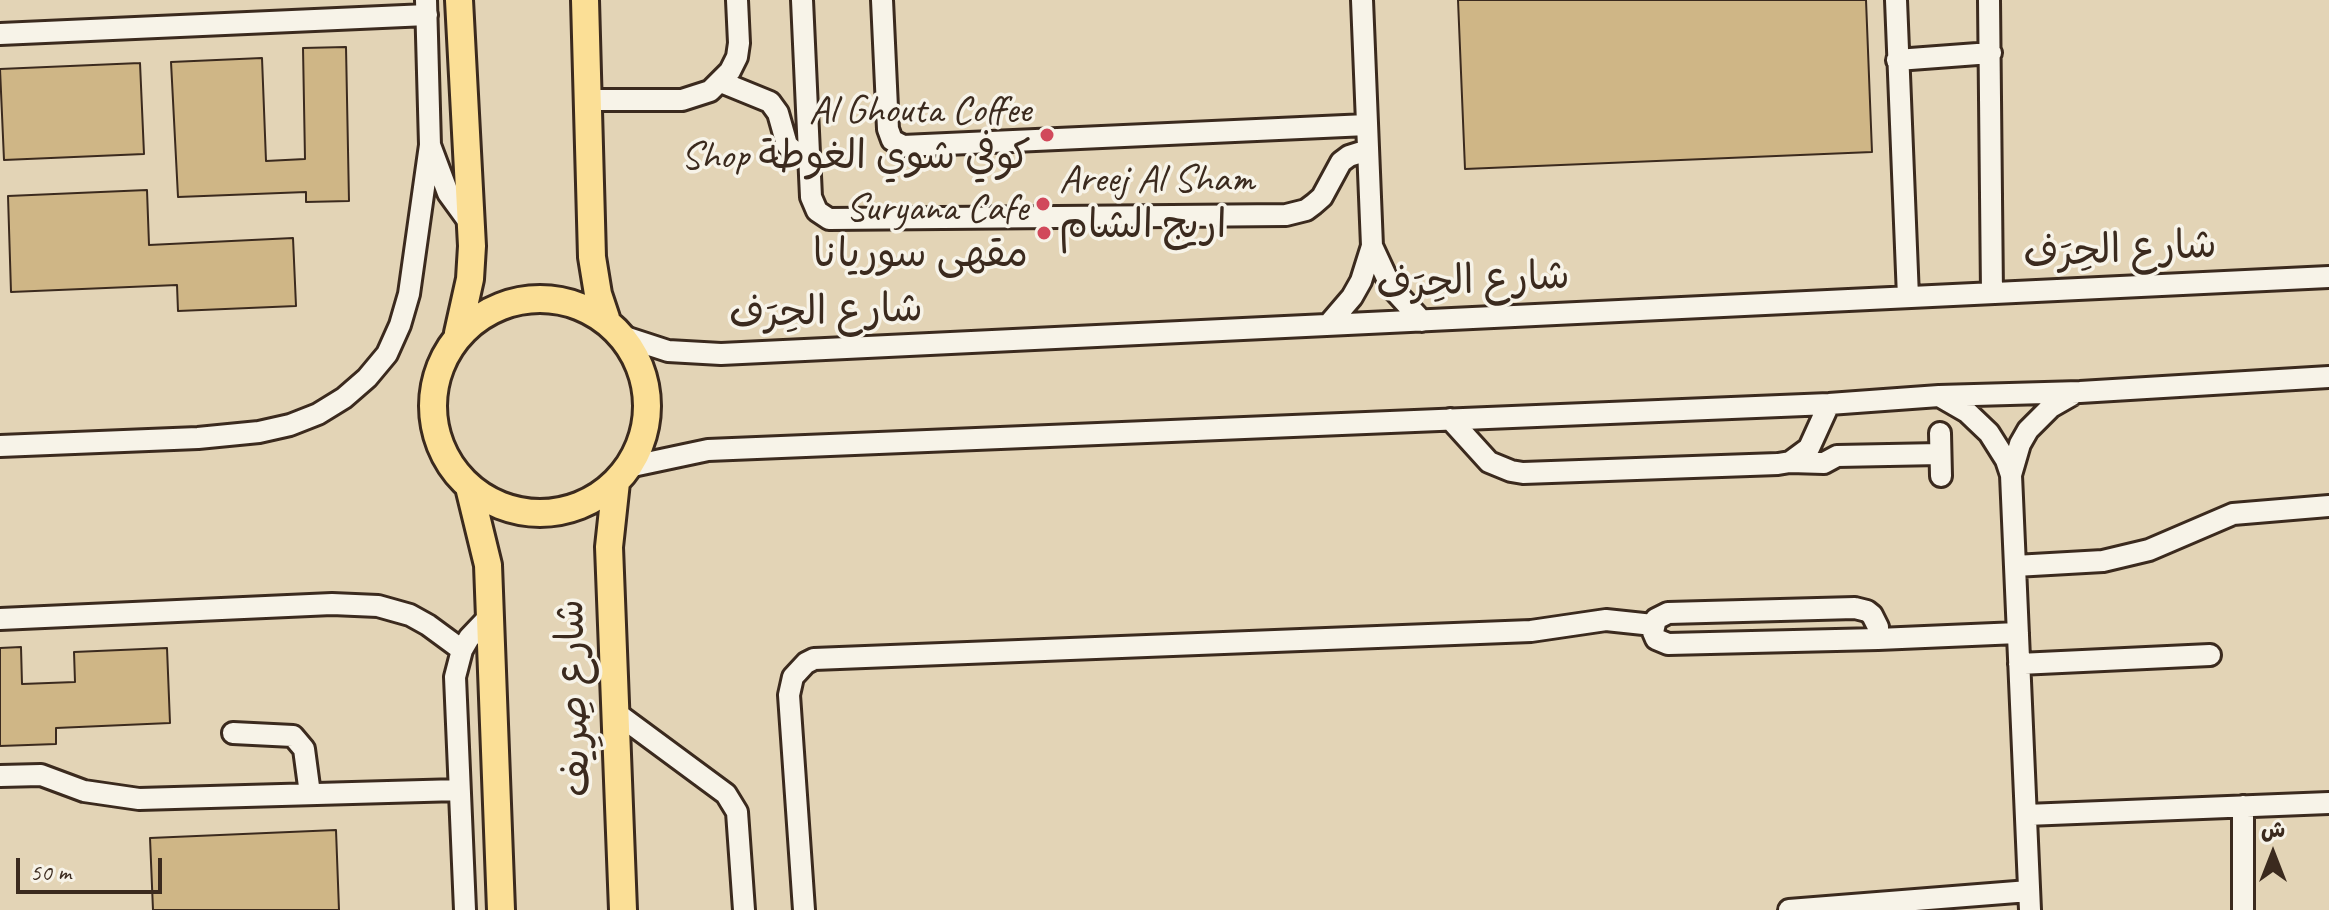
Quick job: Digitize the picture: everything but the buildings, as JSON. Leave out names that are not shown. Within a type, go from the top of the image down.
[{"type":"main road","points":[[459,0],[472,226],[470,279],[458,333],[443,359],[433,392],[434,427],[446,460],[469,487],[496,504],[527,513],[559,512],[590,501],[622,475],[644,436],[648,401],[640,366],[614,327],[598,294],[592,257],[585,0]]},
{"type":"main road","points":[[458,333],[487,312],[515,301],[545,299],[575,304],[614,327]]},
{"type":"main road","name":"شارع صِرِيف","points":[[622,475],[609,547],[623,910]]},
{"type":"main road","name":"شارع صِرِيف","points":[[469,487],[488,565],[501,910]]},
{"type":"street","points":[[588,100],[682,100],[710,91],[721,82],[737,57],[737,0]]},
{"type":"street","points":[[802,0],[813,204],[822,216],[837,220],[1286,215],[1306,210],[1314,204],[1322,197],[1341,162],[1368,150]]},
{"type":"street","points":[[882,0],[888,129],[892,140],[903,146],[1367,125]]},
{"type":"street","points":[[1328,325],[1352,297],[1361,281],[1372,246],[1362,0]]},
{"type":"street","points":[[1896,0],[1908,297]]},
{"type":"street","points":[[1989,0],[1992,293]]},
{"type":"street","points":[[0,34],[427,7],[430,145],[411,281],[400,325],[387,354],[367,378],[344,398],[318,414],[259,432],[198,438],[0,446]]},
{"type":"street","points":[[1897,60],[1991,53]]},
{"type":"street","points":[[721,82],[770,102],[778,113],[787,145],[797,154],[809,156]]},
{"type":"street","points":[[430,145],[448,193],[472,226]]},
{"type":"street","points":[[1372,246],[1391,287],[1422,321]]},
{"type":"street","name":"شارع الحِرَف","points":[[614,327],[668,351],[721,354],[2329,277]]},
{"type":"street","points":[[622,475],[708,450],[1829,404],[2329,377]]},
{"type":"street","points":[[2011,475],[2020,444],[2028,430],[2051,407],[2080,392]]},
{"type":"street","points":[[1789,910],[2030,901],[2011,475],[2006,460],[1989,433],[1967,412],[1939,396]]},
{"type":"street","points":[[1790,462],[1809,448],[1829,404]]},
{"type":"street","points":[[1450,419],[1489,462],[1523,473],[1824,463],[1837,456],[1940,454]]},
{"type":"street","points":[[1819,427],[1826,443],[1837,456]]},
{"type":"street","points":[[1940,433],[1941,476]]},
{"type":"street","points":[[2015,566],[2103,561],[2149,550],[2233,514],[2329,506]]},
{"type":"street","points":[[0,619],[332,604],[378,606],[410,615],[462,650]]},
{"type":"street","points":[[1878,639],[1878,627],[1872,615],[1855,608],[1668,613],[1656,619],[1653,625],[1656,639],[1668,644],[1878,639],[2018,633]]},
{"type":"street","points":[[465,910],[455,677],[462,650],[477,627],[489,617]]},
{"type":"street","points":[[804,910],[789,695],[793,677],[814,659],[1531,631],[1606,620],[1653,625]]},
{"type":"street","points":[[2019,664],[2210,655]]},
{"type":"street","points":[[615,712],[726,794],[737,812],[744,910]]},
{"type":"street","points":[[233,733],[293,736],[304,749],[310,794]]},
{"type":"street","points":[[0,776],[41,775],[84,791],[139,799],[459,790]]},
{"type":"street","points":[[2026,815],[2329,803]]},
{"type":"street","points":[[2243,806],[2243,910]]},
{"type":"shaded area","points":[[0,0],[2329,0],[2329,910],[0,910]]},
{"type":"place","name":"Al Ghouta Coffee Shop كوفي شوي الغوطة","points":[[1047,135]]},
{"type":"place","name":"Areej Al Sham اريج الشام","points":[[1043,204]]},
{"type":"place","name":"Suryana Cafe مقهى سوريانا","points":[[1044,233]]}]
